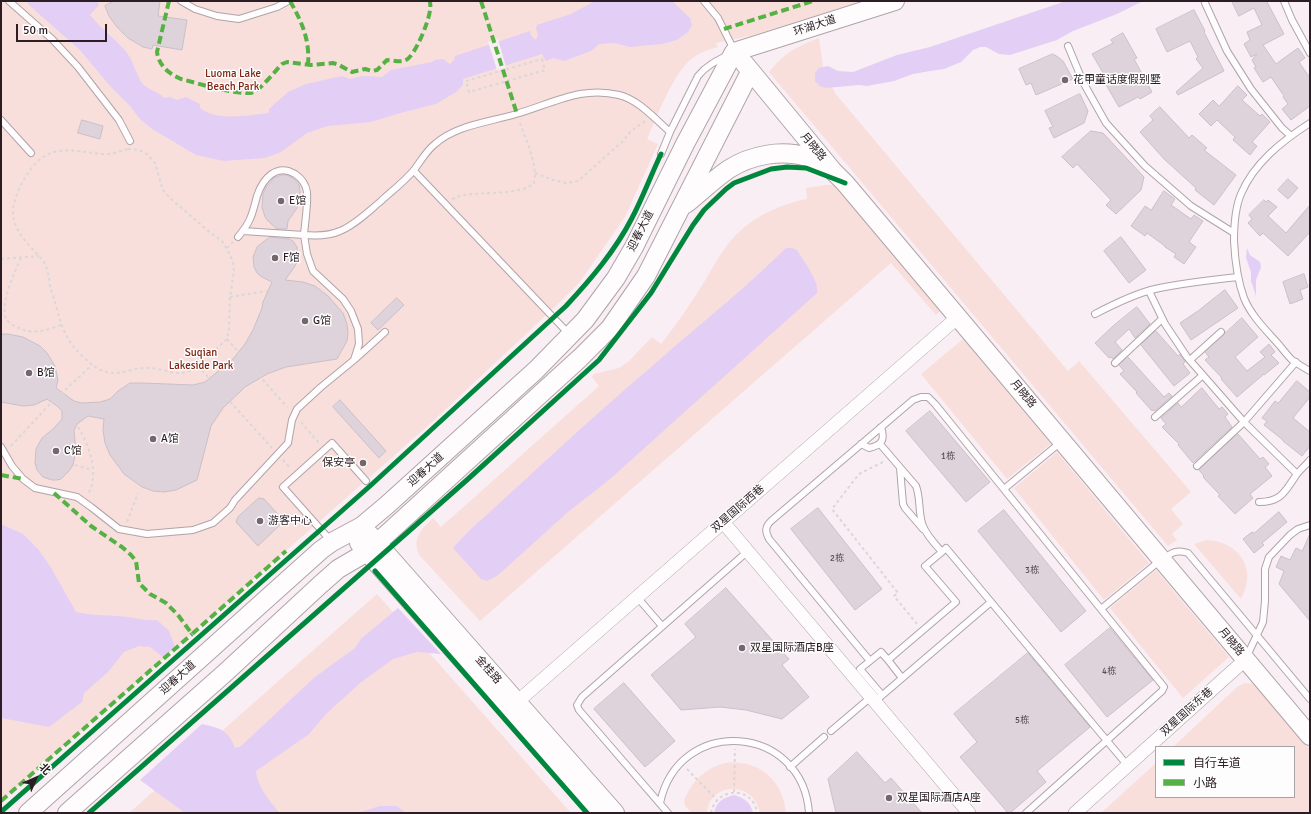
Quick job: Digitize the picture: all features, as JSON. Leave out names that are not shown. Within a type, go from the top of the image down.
[{"type":"main road","name":"环湖大道","points":[[734,52],[895,1]]},
{"type":"main road","name":"月晓路","points":[[734,52],[1310,736]]},
{"type":"main road","name":"迎春大道","points":[[28,813],[289,578],[332,542],[356,530],[536,370],[585,320],[616,278],[634,247],[685,144],[734,52]]},
{"type":"main road","name":"迎春大道","points":[[67,813],[226,672],[338,569],[372,548],[580,358],[610,328],[646,276],[750,72]]},
{"type":"main road","points":[[681,209],[730,169],[768,154],[791,153],[808,157],[833,170]]},
{"type":"main road","name":"金桂路","points":[[356,530],[598,813]]},
{"type":"main road","name":"金桂路","points":[[372,548],[517,702],[614,813]]},
{"type":"street","name":"双星国际西巷","points":[[517,702],[958,317]]},
{"type":"street","points":[[723,522],[876,698],[969,813]]},
{"type":"street","name":"双星国际东巷","points":[[1075,813],[1246,659]]},
{"type":"lane","points":[[9,1],[52,39],[78,67],[119,120],[130,141]]},
{"type":"lane","points":[[181,1],[195,9],[217,16],[239,19],[277,7],[288,1]]},
{"type":"lane","points":[[661,154],[692,86],[704,69],[715,61],[734,52],[718,18],[704,1]]},
{"type":"lane","points":[[1284,1],[1292,20],[1310,53]]},
{"type":"lane","points":[[1205,3],[1227,51],[1251,89],[1282,128],[1291,136]]},
{"type":"lane","points":[[1068,46],[1083,82],[1106,123],[1144,166],[1191,206],[1234,233]]},
{"type":"lane","points":[[243,231],[315,236],[341,231],[373,208],[414,171],[425,154],[434,144],[444,137],[464,128],[517,114],[580,94],[600,93],[620,95],[638,104],[670,132]]},
{"type":"lane","points":[[1,120],[31,154]]},
{"type":"lane","points":[[1310,123],[1264,158],[1250,178],[1241,194],[1235,214],[1234,233],[1235,265],[1244,298],[1252,312],[1292,360],[1310,372]]},
{"type":"lane","points":[[238,237],[250,219],[257,195],[262,186],[274,173],[280,170],[290,171],[298,176],[303,182],[307,191],[304,235],[312,271],[343,299],[351,311],[358,329],[359,344],[354,360]]},
{"type":"lane","points":[[414,171],[570,336]]},
{"type":"lane","points":[[1095,314],[1120,301],[1149,291],[1194,282],[1238,276]]},
{"type":"lane","points":[[1149,291],[1162,319],[1190,360],[1244,422],[1298,474]]},
{"type":"lane","points":[[1115,363],[1162,319]]},
{"type":"lane","points":[[1,447],[12,466],[23,479],[35,488],[76,497],[120,529],[147,534],[193,530],[213,523],[230,508],[235,500],[288,443],[292,420],[297,409],[306,399],[354,360],[385,332]]},
{"type":"lane","points":[[1190,360],[1221,332]]},
{"type":"lane","points":[[1197,466],[1244,422],[1296,362]]},
{"type":"lane","points":[[1155,417],[1203,375]]},
{"type":"lane","points":[[870,661],[769,539],[765,532],[767,525],[771,520],[881,426],[913,400],[921,397],[928,397],[1164,687],[1162,691],[1026,813]]},
{"type":"lane","points":[[861,444],[869,448],[880,444],[884,435],[881,426]]},
{"type":"lane","points":[[1004,489],[1062,440]]},
{"type":"lane","points":[[332,542],[283,487],[332,444],[366,481]]},
{"type":"lane","points":[[880,444],[916,486],[923,525],[926,532]]},
{"type":"lane","points":[[1259,502],[1269,502],[1279,498],[1288,489],[1310,460]]},
{"type":"lane","points":[[900,468],[904,504],[942,552]]},
{"type":"lane","points":[[1246,659],[1263,622],[1265,601],[1265,568],[1268,557],[1290,535],[1310,524]]},
{"type":"lane","points":[[888,660],[956,602],[925,566],[946,548],[1128,766]]},
{"type":"lane","points":[[1101,609],[1162,559],[1173,552],[1180,550],[1188,553],[1310,699]]},
{"type":"lane","points":[[668,813],[577,705],[582,696],[748,551]]},
{"type":"lane","points":[[637,597],[662,626]]},
{"type":"lane","points":[[831,731],[902,678],[991,602]]},
{"type":"lane","points":[[876,698],[860,669],[881,652],[902,678]]},
{"type":"lane","points":[[790,767],[824,737]]},
{"type":"lane","points":[[660,803],[662,793],[668,780],[681,762],[692,754],[714,743],[735,741],[751,743],[763,747],[783,759],[799,779],[808,802],[809,813]]},
{"type":"path","points":[[542,59],[545,70],[469,92],[466,81],[542,59]]},
{"type":"path","points":[[444,203],[462,195],[504,192],[527,188],[534,183],[535,173],[532,160],[517,114]]},
{"type":"path","points":[[535,173],[566,183],[578,181],[631,131],[652,116]]},
{"type":"path","points":[[128,149],[139,150],[147,154],[155,163],[163,190],[180,207],[222,241],[228,251],[233,262],[234,271],[230,297],[229,330],[227,339],[198,366],[184,373],[177,374],[147,368],[116,374],[100,370],[74,349],[65,336],[50,286],[49,275],[43,261],[39,256],[21,236],[14,223],[13,212],[20,188],[30,169],[38,160],[53,152],[64,150],[103,154],[128,149]]},
{"type":"path","points":[[1,259],[39,256]]},
{"type":"path","points":[[20,258],[5,293],[3,311],[6,319],[24,330],[33,331],[50,329],[61,324]]},
{"type":"path","points":[[230,297],[267,291]]},
{"type":"path","points":[[227,339],[325,450]]},
{"type":"path","points":[[5,453],[40,414],[92,365]]},
{"type":"path","points":[[198,366],[296,475]]},
{"type":"path","points":[[78,427],[91,458],[94,479],[91,490],[84,502]]},
{"type":"path","points":[[892,458],[859,474],[832,509],[898,593],[894,596],[922,631]]},
{"type":"path","points":[[75,465],[92,470]]},
{"type":"path","points":[[124,530],[138,493]]},
{"type":"path","points":[[734,792],[735,741]]},
{"type":"path","points":[[681,762],[717,800]]},
{"type":"path","points":[[711,813],[717,800],[726,794],[734,792],[740,793],[753,802],[757,813]]},
{"type":"green space","name":"Suqian Lakeside Park","points":[[1,1],[863,1],[754,35],[716,43],[718,47],[697,55],[689,61],[681,70],[668,92],[647,139],[658,144],[625,217],[579,283],[431,423],[1,802]]},
{"type":"green space","points":[[819,38],[823,66],[835,93],[1068,371],[1079,361],[1191,492],[1171,509],[1183,524],[1172,534],[1177,540],[1168,546],[769,72],[791,51]]},
{"type":"green space","points":[[826,185],[841,185],[941,310],[936,315],[891,263],[480,621],[420,556],[417,550],[417,540],[421,531],[433,518],[441,527],[599,386],[592,377],[594,374],[619,368],[629,361],[652,337],[661,344],[690,304],[725,248],[746,226],[762,215],[780,207],[807,199],[806,188]]},
{"type":"green space","points":[[963,339],[1051,444],[1007,479],[921,374]]},
{"type":"green space","points":[[1057,452],[1149,563],[1104,600],[1014,488]]},
{"type":"green space","points":[[1206,540],[1228,545],[1236,551],[1242,559],[1246,567],[1247,577],[1246,588],[1241,599],[1194,544]]},
{"type":"green space","points":[[1156,570],[1229,657],[1183,698],[1110,608]]},
{"type":"green space","points":[[377,594],[571,813],[129,813]]},
{"type":"green space","points":[[1245,683],[1256,684],[1310,749],[1310,813],[1101,813],[1155,764],[1155,798],[1295,798],[1295,746],[1174,746],[1237,687]]},
{"type":"green space","points":[[725,763],[748,764],[767,774],[780,791],[784,801],[786,813],[760,813],[756,802],[749,795],[741,790],[732,789],[715,795],[710,803],[707,813],[692,813],[685,806],[684,800],[687,793],[695,781],[705,772]]},
{"type":"shaded area","points":[[27,1],[97,1],[99,5],[90,15],[127,53],[140,80],[145,86],[164,98],[170,97],[177,100],[186,97],[200,104],[200,108],[207,112],[224,116],[243,116],[269,113],[269,109],[288,92],[306,84],[342,76],[350,79],[363,76],[382,77],[391,70],[432,62],[435,60],[443,59],[450,64],[454,60],[455,56],[530,31],[531,36],[536,40],[538,35],[536,28],[537,25],[571,14],[595,1],[672,1],[690,18],[692,25],[688,32],[677,40],[662,44],[630,47],[615,43],[599,44],[591,51],[564,61],[553,58],[546,61],[542,54],[463,79],[463,85],[456,92],[436,104],[371,122],[328,126],[307,133],[281,152],[265,158],[224,161],[196,155],[152,129],[140,119],[80,50],[29,5]]},
{"type":"shaded area","points":[[1066,1],[1143,1],[1117,14],[1073,31],[1057,40],[1010,55],[999,54],[986,47],[980,47],[973,50],[961,62],[944,69],[913,74],[894,81],[867,86],[859,85],[826,88],[820,86],[815,81],[815,73],[819,68],[828,66],[838,71],[853,72],[897,55],[930,47]]},
{"type":"shaded area","points":[[786,248],[797,250],[814,277],[817,293],[610,479],[568,512],[497,576],[487,581],[481,579],[453,548],[470,530],[586,424],[739,292]]},
{"type":"shaded area","points":[[1247,248],[1250,255],[1260,262],[1261,267],[1256,280],[1256,296],[1251,281],[1251,272],[1246,258]]},
{"type":"shaded area","points":[[1,524],[23,534],[38,549],[50,566],[76,612],[157,620],[169,631],[175,647],[163,657],[150,647],[139,646],[124,652],[108,672],[84,693],[82,702],[49,727],[1,718]]},
{"type":"shaded area","points":[[398,608],[441,654],[417,652],[393,659],[360,683],[326,714],[309,734],[256,771],[261,788],[280,813],[185,813],[140,780],[202,724],[223,731],[229,737],[235,748],[240,747],[315,677],[355,648],[361,639]]},
{"type":"shaded area","points":[[734,795],[747,801],[751,806],[753,813],[714,813],[721,801]]},
{"type":"shaded area","points":[[380,806],[397,806],[406,813],[357,813]]},
{"type":"pier","points":[[498,39],[506,67],[497,70],[488,42]]},
{"type":"building","points":[[114,1],[160,1],[158,16],[187,20],[182,50],[153,45],[152,49],[143,47],[128,38],[109,16],[105,6]]},
{"type":"building","points":[[1232,1],[1270,1],[1267,2],[1284,34],[1263,45],[1276,64],[1298,48],[1305,58],[1299,62],[1310,78],[1310,106],[1291,120],[1282,109],[1288,104],[1283,97],[1284,96],[1271,77],[1263,82],[1254,68],[1256,67],[1252,60],[1257,54],[1251,57],[1244,44],[1250,40],[1247,32],[1262,25],[1254,8],[1239,16]]},
{"type":"building","points":[[1194,10],[1224,71],[1178,95],[1176,92],[1203,68],[1196,59],[1198,57],[1190,41],[1167,52],[1156,29]]},
{"type":"building","points":[[1123,33],[1137,58],[1134,59],[1152,92],[1140,99],[1138,97],[1119,107],[1106,85],[1109,83],[1092,54],[1113,43],[1111,40]]},
{"type":"building","points":[[1053,54],[1063,61],[1073,79],[1036,95],[1031,83],[1026,85],[1019,69]]},
{"type":"building","points":[[1238,86],[1247,95],[1242,100],[1260,116],[1262,114],[1270,122],[1252,142],[1257,146],[1250,155],[1233,140],[1235,137],[1217,120],[1211,126],[1199,114],[1213,100],[1219,106]]},
{"type":"building","points":[[1080,94],[1088,111],[1084,123],[1054,138],[1049,128],[1053,127],[1045,111]]},
{"type":"building","points":[[1160,107],[1189,138],[1192,135],[1207,148],[1204,150],[1236,175],[1214,205],[1195,190],[1196,188],[1164,159],[1140,132],[1153,120],[1150,116]]},
{"type":"building","points":[[82,120],[103,126],[100,139],[78,133]]},
{"type":"building","points":[[1091,131],[1103,133],[1144,177],[1141,190],[1116,214],[1106,205],[1111,200],[1077,164],[1073,168],[1062,157]]},
{"type":"building","name":"E馆","points":[[287,175],[294,179],[299,185],[300,197],[297,208],[288,221],[287,229],[277,229],[265,217],[262,207],[263,194],[267,186],[274,178]]},
{"type":"building","points":[[1288,179],[1298,188],[1288,199],[1278,190]]},
{"type":"building","points":[[1164,191],[1175,199],[1171,205],[1191,219],[1194,215],[1203,221],[1189,242],[1196,247],[1184,264],[1174,257],[1176,254],[1147,233],[1145,236],[1131,226],[1145,206],[1151,210]]},
{"type":"building","points":[[1264,200],[1266,202],[1268,200],[1277,207],[1268,216],[1286,233],[1310,205],[1310,232],[1288,256],[1263,233],[1260,236],[1248,223],[1252,219],[1249,215]]},
{"type":"building","points":[[270,237],[289,239],[293,241],[297,247],[298,259],[285,280],[303,282],[315,286],[328,296],[343,313],[347,324],[347,341],[337,359],[286,367],[267,374],[245,387],[223,408],[211,426],[197,480],[176,490],[164,492],[153,491],[142,487],[124,474],[110,455],[105,443],[103,430],[104,419],[88,416],[77,424],[74,430],[76,452],[73,465],[69,471],[61,479],[57,480],[43,477],[37,470],[35,463],[36,449],[42,438],[62,419],[62,411],[47,399],[34,405],[23,406],[1,402],[1,334],[23,337],[40,346],[47,353],[55,366],[58,380],[56,388],[74,401],[82,403],[100,402],[110,399],[118,391],[130,383],[193,385],[205,382],[232,360],[245,344],[253,330],[272,282],[257,273],[254,267],[253,257],[257,247]]},
{"type":"building","points":[[1121,237],[1146,270],[1129,283],[1104,251]]},
{"type":"building","points":[[1304,274],[1308,287],[1300,290],[1303,299],[1290,304],[1283,282]]},
{"type":"building","points":[[1225,290],[1238,308],[1191,340],[1180,323]]},
{"type":"building","points":[[397,298],[404,305],[378,330],[371,323]]},
{"type":"building","points":[[1137,307],[1150,324],[1135,338],[1129,329],[1115,342],[1122,350],[1113,359],[1111,357],[1109,358],[1095,343]]},
{"type":"building","points":[[1242,318],[1258,337],[1235,357],[1247,371],[1265,357],[1260,352],[1269,344],[1275,352],[1271,355],[1279,363],[1237,397],[1205,360],[1209,357],[1205,352]]},
{"type":"building","points":[[1156,331],[1178,356],[1180,354],[1185,362],[1183,364],[1190,373],[1174,386],[1141,345]]},
{"type":"building","points":[[1128,357],[1164,397],[1169,393],[1172,396],[1155,411],[1152,411],[1120,374],[1124,371],[1119,365]]},
{"type":"building","points":[[1297,381],[1310,392],[1310,397],[1293,418],[1310,432],[1310,446],[1302,456],[1264,425],[1267,421],[1262,418],[1275,401],[1278,403]]},
{"type":"building","points":[[1202,388],[1219,409],[1222,407],[1228,414],[1225,417],[1232,427],[1193,463],[1178,445],[1179,444],[1162,427],[1166,424],[1161,418],[1178,403],[1181,407]]},
{"type":"building","points":[[340,400],[386,451],[379,458],[333,407]]},
{"type":"building","points":[[930,411],[990,482],[966,502],[906,431]]},
{"type":"building","points":[[1238,434],[1260,459],[1263,457],[1269,464],[1265,467],[1272,476],[1250,494],[1253,498],[1235,514],[1218,496],[1220,495],[1203,477],[1204,476],[1199,470]]},
{"type":"building","name":"游客中心","points":[[259,498],[264,499],[284,521],[258,546],[236,522],[238,517]]},
{"type":"building","points":[[818,508],[882,589],[855,610],[791,529]]},
{"type":"building","points":[[1004,510],[1086,611],[1061,632],[978,531]]},
{"type":"building","points":[[1279,512],[1287,522],[1262,543],[1264,545],[1254,553],[1243,539],[1252,532],[1254,533]]},
{"type":"building","points":[[1310,534],[1310,621],[1279,584],[1284,571],[1276,567],[1281,556],[1290,560],[1296,548],[1302,551]]},
{"type":"building","points":[[726,588],[789,659],[782,665],[809,697],[782,719],[746,710],[720,707],[681,710],[651,675],[696,637],[685,624]]},
{"type":"building","points":[[1110,628],[1153,680],[1107,717],[1065,665]]},
{"type":"building","points":[[1028,653],[1090,727],[1037,771],[1046,782],[1010,813],[1008,813],[960,757],[977,742],[954,714]]},
{"type":"building","points":[[624,683],[675,741],[645,767],[594,709]]},
{"type":"building","points":[[857,752],[885,783],[891,778],[922,813],[836,813],[828,779]]},
{"type":"marked path","points":[[169,1],[157,52],[158,57],[165,69],[172,75],[181,79],[239,93],[254,92],[264,84],[282,64],[287,62],[311,65],[333,63],[352,72],[365,69],[372,71],[377,70],[387,60],[404,61],[410,57],[424,30],[429,15],[430,1]]},
{"type":"marked path","points":[[290,1],[298,16],[306,39],[308,47],[308,65]]},
{"type":"marked path","points":[[481,1],[517,114]]},
{"type":"marked path","points":[[724,29],[813,1]]},
{"type":"marked path","points":[[1,475],[23,479]]},
{"type":"marked path","points":[[54,493],[91,526],[131,555],[136,561],[139,583],[150,594],[166,603],[178,615],[192,634],[286,551]]},
{"type":"marked path","points":[[1,801],[192,634]]},
{"type":"cycle path","points":[[1,812],[370,486],[566,306],[593,275],[618,242],[636,210],[661,154]]},
{"type":"cycle path","points":[[89,813],[468,479],[599,360],[651,293],[704,210],[726,189],[734,183],[771,169],[787,167],[806,168],[845,183]]},
{"type":"cycle path","points":[[375,571],[587,813]]},
{"type":"place","name":"花甲童话度假别墅","points":[[1065,80]]},
{"type":"place","name":"E馆","points":[[281,201]]},
{"type":"place","name":"F馆","points":[[275,258]]},
{"type":"place","name":"G馆","points":[[305,321]]},
{"type":"place","name":"B馆","points":[[29,373]]},
{"type":"place","name":"A馆","points":[[153,439]]},
{"type":"place","name":"C馆","points":[[56,451]]},
{"type":"place","name":"保安亭","points":[[363,463]]},
{"type":"place","name":"游客中心","points":[[260,521]]},
{"type":"place","name":"双星国际酒店B座","points":[[742,648]]},
{"type":"place","name":"双星国际酒店A座","points":[[889,798]]},
{"type":"park label","name":"Luoma Lake Beach Park","points":[[233,80]]}]
